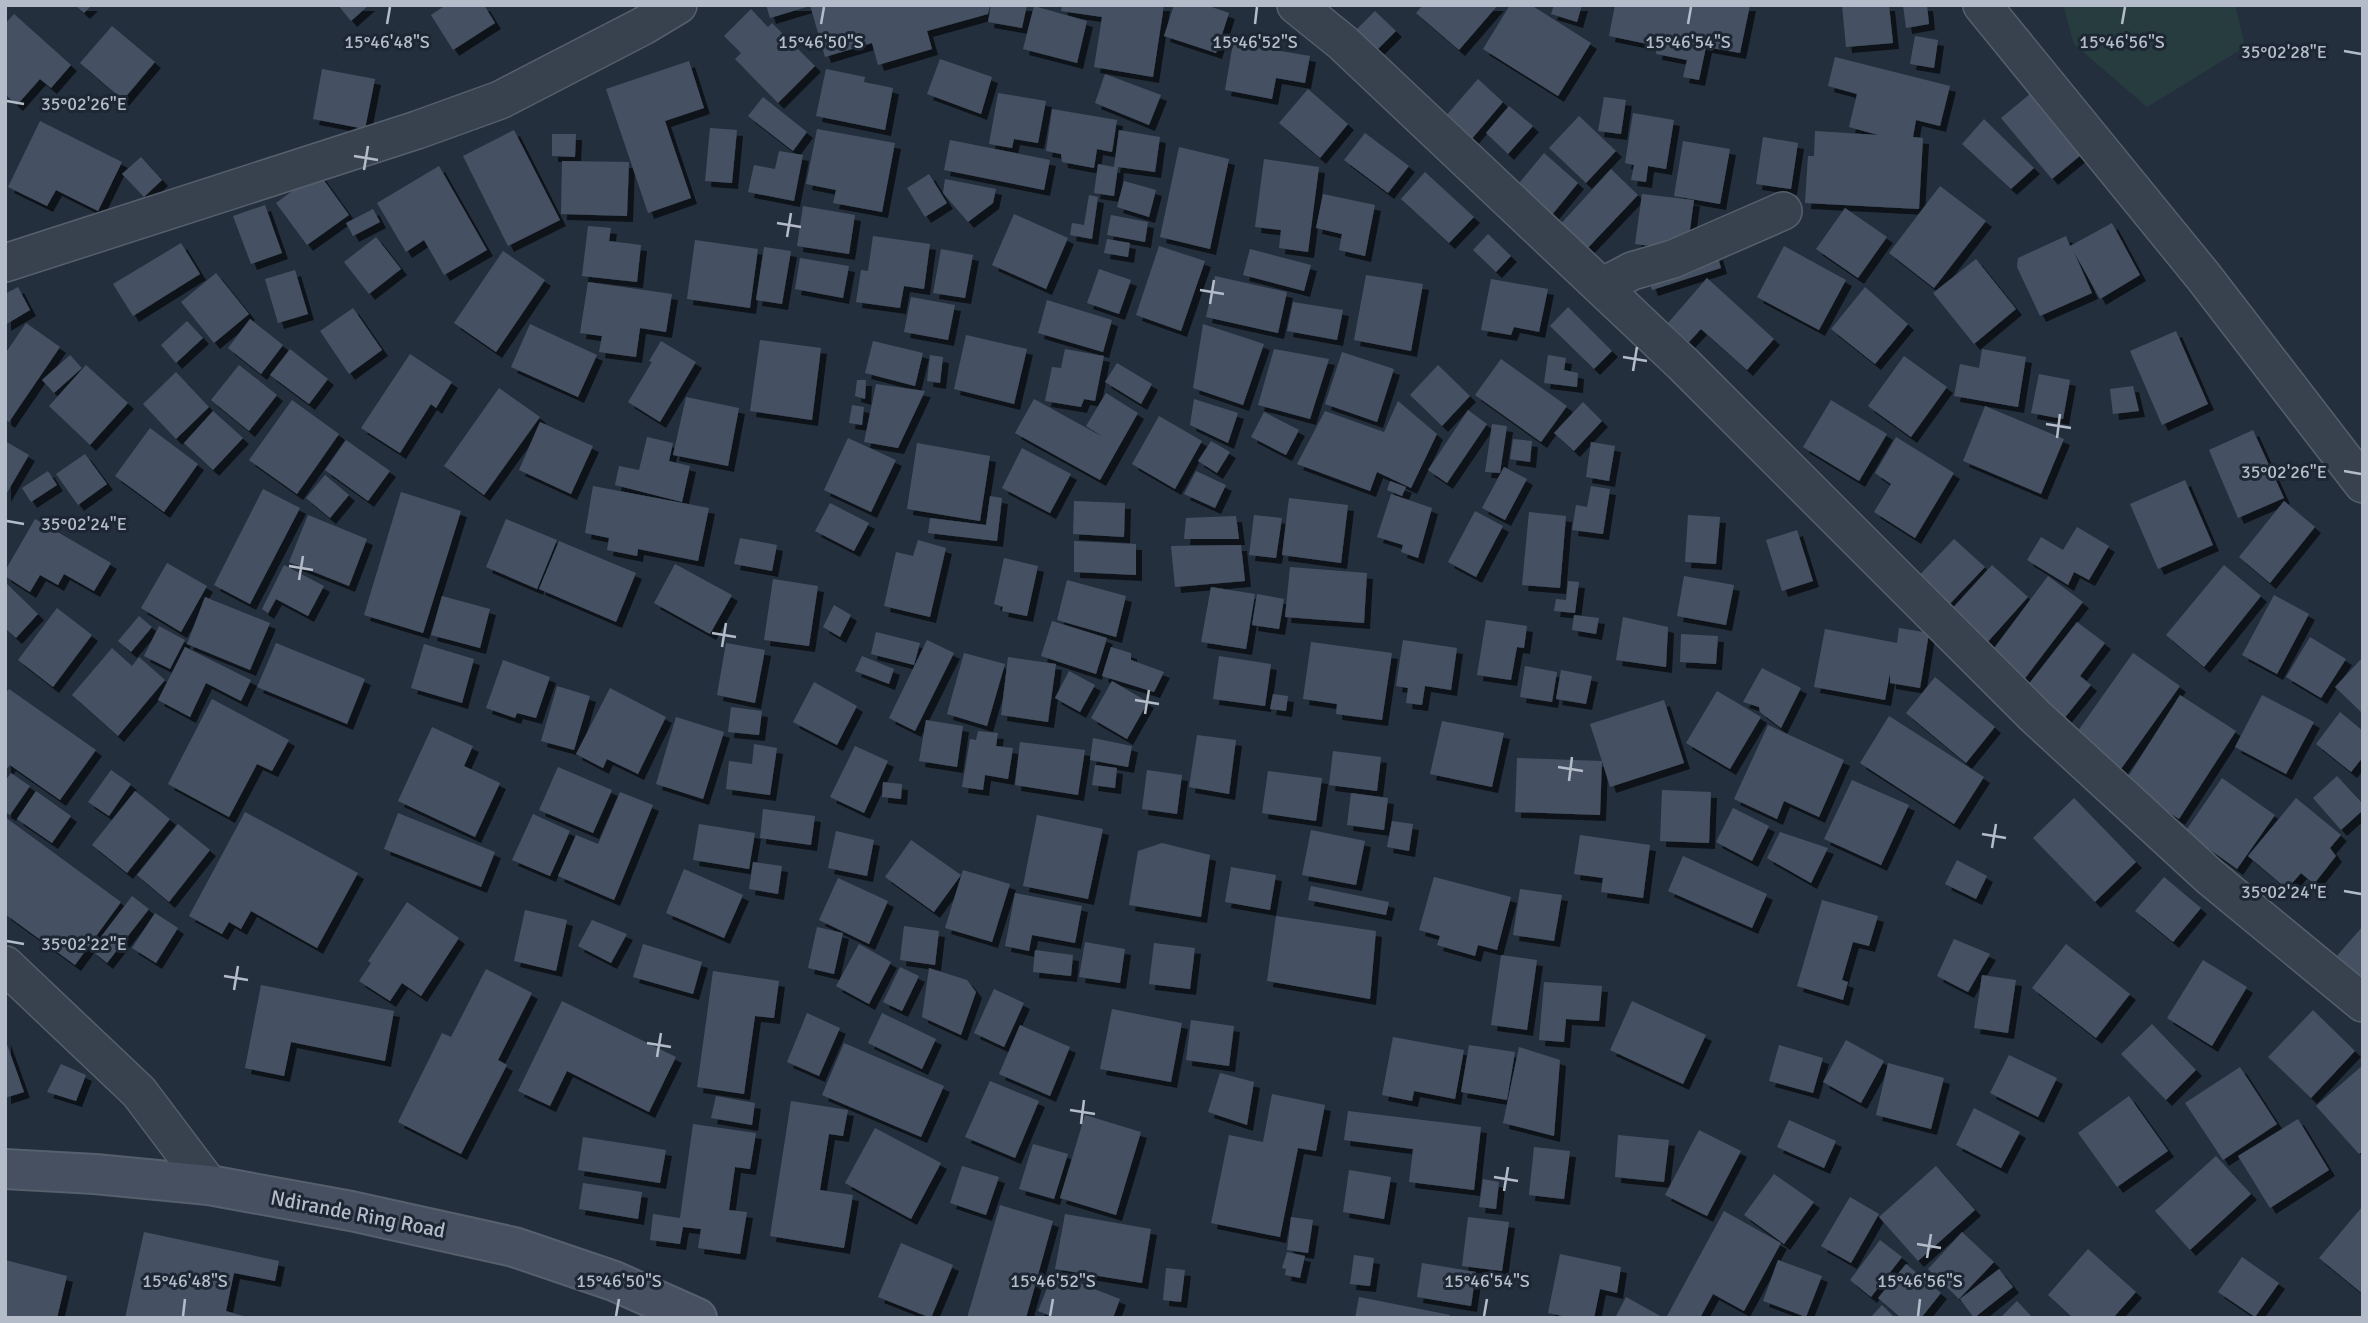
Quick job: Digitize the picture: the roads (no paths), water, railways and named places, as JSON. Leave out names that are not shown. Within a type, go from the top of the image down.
[{"type":"street","points":[[5,263],[417,130],[500,100],[678,5]]},
{"type":"street","points":[[1296,5],[1342,42],[1602,287],[1861,540],[2035,716],[2209,876],[2363,1003]]},
{"type":"street","points":[[1982,5],[2203,276],[2363,484]]},
{"type":"street","points":[[1602,287],[1633,271],[1673,259],[1783,211]]},
{"type":"street","points":[[5,965],[139,1092],[209,1185]]},
{"type":"street","name":"Ndirande Ring Road","points":[[5,1169],[209,1185],[351,1211],[514,1247],[614,1280],[697,1318]]}]
